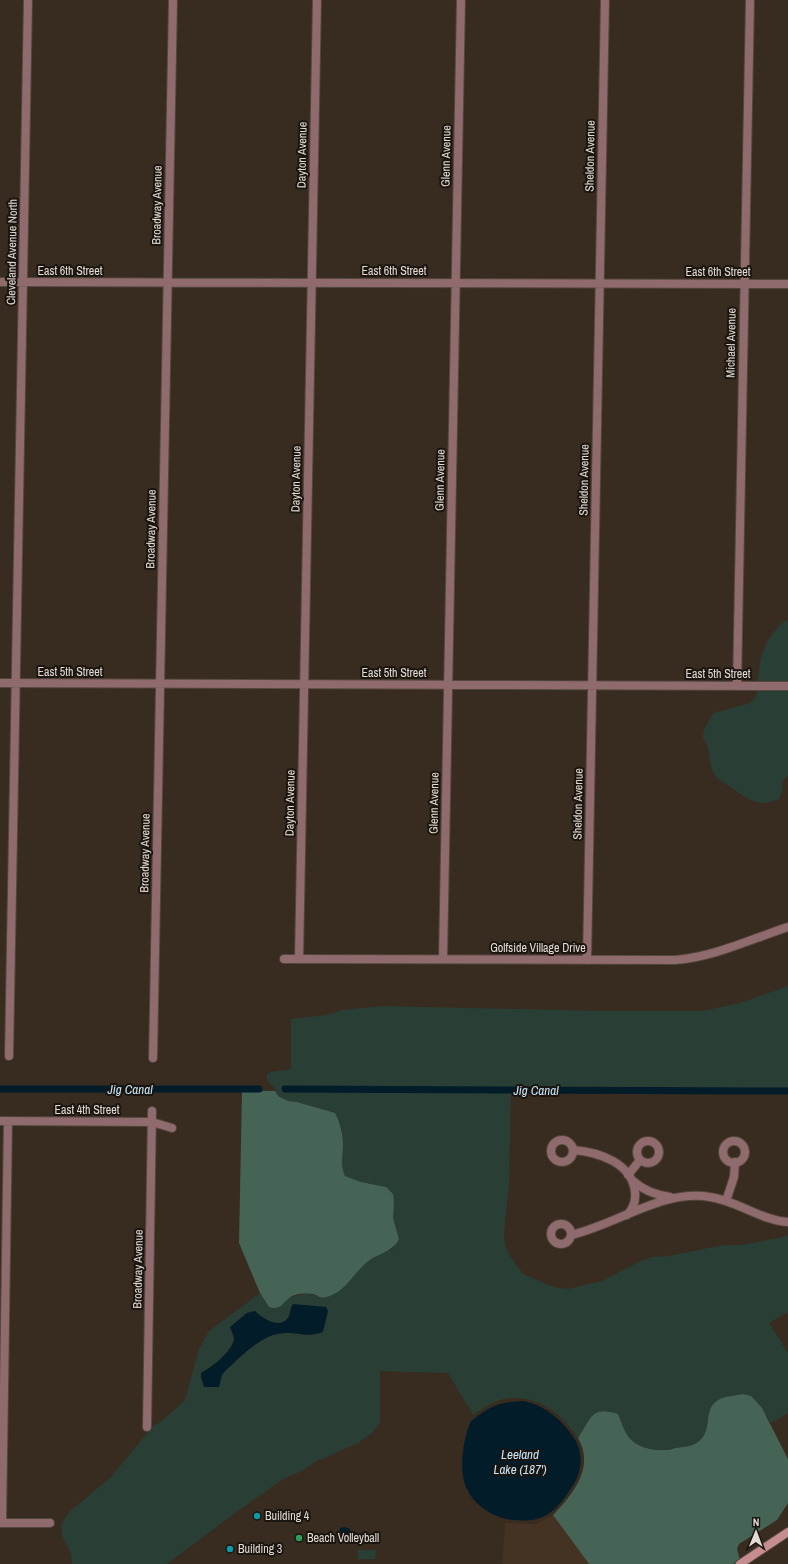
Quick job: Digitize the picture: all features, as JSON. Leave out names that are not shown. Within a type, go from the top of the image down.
[{"type":"main road","points":[[740,1564],[788,1532]]},
{"type":"street","name":"Cleveland Avenue North","points":[[9,1056],[28,0]]},
{"type":"street","name":"Broadway Avenue","points":[[153,1058],[173,0]]},
{"type":"street","name":"Dayton Avenue","points":[[299,959],[317,0]]},
{"type":"street","name":"Glenn Avenue","points":[[443,959],[461,0]]},
{"type":"street","name":"Sheldon Avenue","points":[[587,960],[605,0]]},
{"type":"street","name":"Michael Avenue","points":[[737,686],[750,0]]},
{"type":"street","name":"East 6th Street","points":[[0,282],[788,284]]},
{"type":"street","name":"East 5th Street","points":[[0,683],[788,686]]},
{"type":"street","name":"Golfside Village Drive","points":[[284,959],[675,960],[690,959],[788,927]]},
{"type":"street","name":"Broadway Avenue","points":[[147,1427],[152,1111]]},
{"type":"street","name":"East 4th Street","points":[[4,1121],[152,1122],[172,1128]]},
{"type":"street","points":[[4,1121],[1,1523],[50,1523]]},
{"type":"street","points":[[573,1150],[587,1151],[608,1158],[621,1167],[646,1191],[672,1198]]},
{"type":"street","points":[[623,1217],[632,1210],[635,1200],[631,1178],[640,1160]]},
{"type":"street","points":[[726,1201],[734,1177],[735,1162]]},
{"type":"street","points":[[571,1235],[623,1217],[661,1200],[701,1196],[726,1201],[766,1218],[788,1222]]},
{"type":"shaded area","points":[[553,1515],[589,1564],[502,1564],[505,1523],[536,1524]]},
{"type":"green space","points":[[788,620],[788,775],[782,782],[783,788],[779,799],[767,803],[761,803],[747,798],[718,779],[710,763],[708,748],[703,738],[704,729],[714,713],[750,703],[757,695],[760,662],[765,646],[777,628]]},
{"type":"green space","points":[[788,986],[788,1092],[511,1088],[509,1185],[504,1233],[505,1245],[510,1256],[523,1274],[553,1287],[568,1289],[602,1281],[652,1257],[668,1256],[724,1245],[742,1245],[788,1236],[788,1312],[769,1323],[788,1353],[788,1413],[771,1423],[762,1408],[742,1394],[723,1398],[713,1404],[710,1410],[706,1432],[698,1442],[690,1446],[669,1450],[655,1450],[643,1447],[632,1441],[624,1429],[618,1414],[602,1411],[597,1413],[589,1420],[578,1438],[563,1419],[544,1405],[533,1401],[521,1398],[510,1398],[497,1401],[473,1415],[448,1373],[380,1371],[380,1422],[372,1433],[358,1443],[315,1462],[302,1471],[283,1479],[167,1564],[72,1564],[71,1553],[62,1536],[61,1526],[68,1513],[111,1477],[153,1426],[162,1421],[185,1400],[199,1349],[209,1331],[260,1293],[269,1307],[301,1294],[311,1294],[326,1298],[366,1263],[384,1251],[392,1249],[399,1239],[393,1218],[394,1205],[386,1187],[361,1182],[345,1176],[342,1169],[343,1143],[341,1125],[321,1110],[297,1102],[288,1101],[278,1096],[274,1088],[267,1080],[267,1074],[275,1071],[291,1069],[291,1019],[327,1015],[342,1010],[382,1006],[604,1011],[703,1011],[740,1003]],"holes":[[[291,1307],[323,1332],[312,1335],[284,1333],[267,1337],[252,1347],[222,1375],[201,1373],[216,1363],[228,1350],[234,1340],[230,1327],[247,1313],[255,1311],[266,1320],[280,1323],[288,1318]]]},
{"type":"green space","points":[[242,1091],[275,1091],[278,1096],[288,1101],[297,1102],[335,1113],[340,1124],[342,1136],[342,1164],[345,1176],[361,1182],[386,1187],[393,1194],[393,1218],[399,1239],[389,1250],[366,1263],[344,1287],[333,1295],[323,1298],[313,1294],[297,1294],[289,1298],[280,1307],[273,1308],[269,1307],[260,1293],[239,1243]]},
{"type":"green space","points":[[742,1394],[751,1396],[762,1408],[788,1459],[788,1503],[777,1520],[739,1544],[737,1549],[740,1560],[733,1564],[589,1564],[553,1515],[574,1489],[583,1470],[583,1449],[578,1438],[589,1420],[597,1413],[602,1411],[618,1414],[624,1429],[632,1441],[649,1449],[669,1450],[690,1446],[698,1442],[706,1432],[710,1409],[713,1404],[723,1398]]},
{"type":"green space","points":[[358,1550],[376,1550],[375,1559],[358,1559]]},
{"type":"water","points":[[293,1304],[326,1307],[328,1311],[323,1332],[312,1335],[284,1333],[267,1337],[252,1347],[225,1371],[222,1375],[219,1387],[204,1387],[201,1373],[221,1359],[233,1344],[234,1337],[230,1327],[247,1313],[255,1311],[271,1322],[280,1323],[288,1318]]},
{"type":"water","name":"Leeland Lake (187')","points":[[524,1401],[546,1410],[564,1425],[577,1444],[580,1456],[580,1469],[578,1476],[570,1490],[555,1509],[536,1519],[513,1520],[493,1514],[475,1501],[464,1482],[462,1464],[466,1436],[471,1421],[495,1406],[508,1402]]},
{"type":"water","points":[[344,1527],[350,1529],[350,1531],[356,1532],[359,1538],[358,1542],[352,1544],[346,1542],[345,1538],[342,1537],[339,1532],[340,1528]]},
{"type":"waterway","name":"Jig Canal","points":[[0,1089],[259,1089]]},
{"type":"waterway","name":"Jig Canal","points":[[285,1089],[788,1091]]},
{"type":"place","name":"Building 4","points":[[257,1516]]},
{"type":"place","name":"Beach Volleyball","points":[[299,1538]]},
{"type":"place","name":"Building 3","points":[[230,1549]]}]
